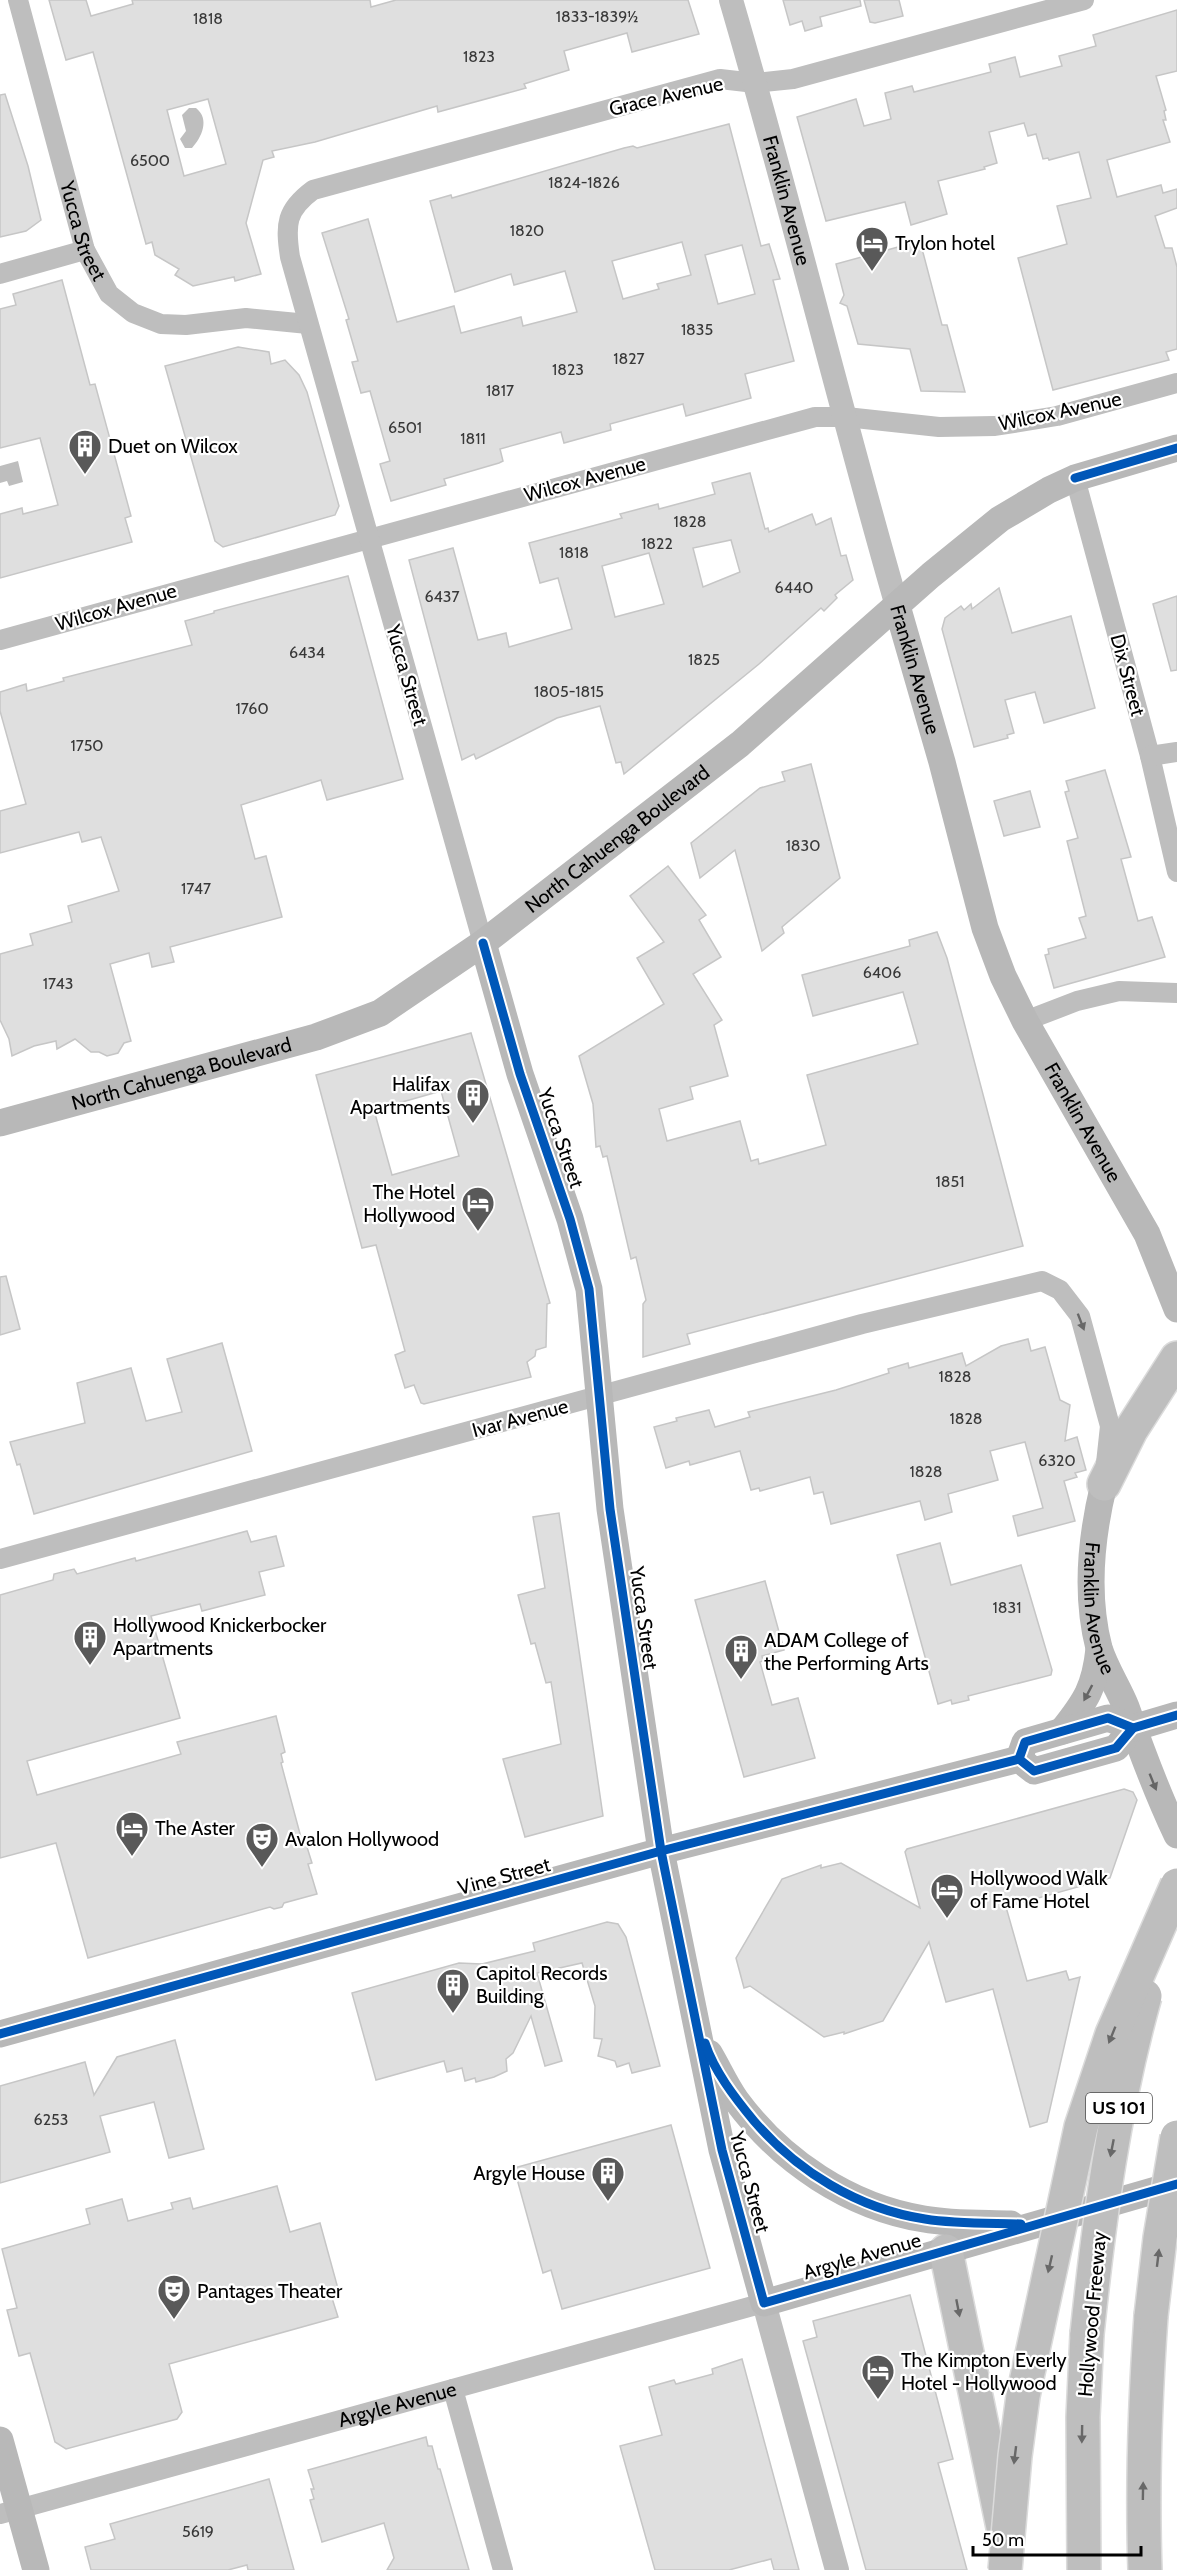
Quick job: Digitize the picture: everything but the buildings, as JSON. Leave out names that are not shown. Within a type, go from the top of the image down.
[{"type":"highway","points":[[1104,1484],[1126,1439],[1177,1358]]},
{"type":"highway","points":[[1005,2570],[1014,2456],[1023,2396],[1081,2127],[1112,2034],[1177,1886]]},
{"type":"highway","name":"Hollywood Freeway","points":[[1084,2570],[1083,2417],[1087,2334],[1096,2246],[1125,2077],[1143,2003],[1177,1886]]},
{"type":"highway","name":"US 101","points":[[1145,2570],[1144,2411],[1151,2316],[1160,2238],[1177,2136]]},
{"type":"highway","points":[[946,2251],[990,2471],[1014,2570]]},
{"type":"main road","name":"North Cahuenga Boulevard","points":[[0,1123],[315,1037],[380,1013],[483,943],[740,744],[953,556],[992,525],[1024,504],[1075,478],[1177,448]]},
{"type":"main road","name":"Franklin Avenue","points":[[897,606],[942,762],[985,928],[1003,976],[1025,1022],[1147,1234],[1177,1309]]},
{"type":"main road","name":"Yucca Street","points":[[483,943],[523,1084],[570,1219],[584,1269],[593,1317],[610,1509],[661,1851],[722,2150],[764,2303]]},
{"type":"main road","name":"Franklin Avenue","points":[[1104,1484],[1095,1521],[1091,1569],[1100,1649],[1154,1786],[1177,1835]]},
{"type":"main road","points":[[1062,1731],[1090,1691],[1096,1678],[1100,1649]]},
{"type":"main road","points":[[1133,1728],[1108,1718],[1025,1742],[1019,1759],[1034,1771],[1116,1748],[1133,1728],[1177,1715]]},
{"type":"main road","name":"Vine Street","points":[[0,2034],[661,1851],[1019,1759]]},
{"type":"main road","points":[[690,1995],[707,2050],[736,2099],[773,2143],[828,2185],[868,2204],[923,2219],[1039,2224]]},
{"type":"main road","name":"Argyle Avenue","points":[[764,2303],[1177,2184]]},
{"type":"main road","points":[[0,2440],[9,2512],[36,2570]]},
{"type":"street","name":"Yucca Street","points":[[18,0],[85,250],[109,294],[133,313],[161,324],[186,325],[246,318],[308,324]]},
{"type":"street","name":"Franklin Avenue","points":[[731,0],[846,417],[861,482],[897,606]]},
{"type":"street","name":"Grace Avenue","points":[[291,210],[313,190],[720,79],[755,83],[792,79],[1084,0]]},
{"type":"street","name":"Yucca Street","points":[[291,210],[286,233],[308,324],[483,943]]},
{"type":"street","points":[[0,274],[85,250]]},
{"type":"street","name":"Wilcox Avenue","points":[[0,640],[368,537],[815,417],[846,417],[939,427],[996,426],[1057,416],[1177,383]]},
{"type":"street","name":"Dix Street","points":[[1075,478],[1150,756],[1177,872]]},
{"type":"street","points":[[1150,756],[1177,752]]},
{"type":"street","points":[[1025,1022],[1077,1001],[1119,991],[1177,993]]},
{"type":"street","name":"Franklin Avenue","points":[[1042,1281],[1060,1290],[1080,1316],[1110,1426],[1104,1484]]},
{"type":"street","name":"Ivar Avenue","points":[[0,1559],[599,1398],[862,1324],[1042,1281]]},
{"type":"street","name":"Yucca Street","points":[[764,2303],[837,2570]]},
{"type":"street","name":"Argyle Avenue","points":[[9,2512],[764,2303]]},
{"type":"street","points":[[453,2389],[503,2570]]},
{"type":"shaded area","points":[[189,108],[196,108],[200,112],[204,123],[199,139],[192,148],[185,148],[180,139],[186,131],[182,115]]},
{"type":"shaded area","points":[[18,461],[23,482],[9,486],[7,481],[0,483],[0,466]]},
{"type":"cycle path","points":[[1075,478],[1177,448]]},
{"type":"cycle path","points":[[483,943],[520,1074],[570,1219],[589,1289],[610,1509],[661,1851],[722,2150],[764,2303],[1177,2184]]},
{"type":"cycle path","points":[[1019,1759],[1034,1771],[1116,1748],[1133,1728],[1177,1715]]},
{"type":"cycle path","points":[[1019,1759],[1025,1742],[1108,1718],[1133,1728]]},
{"type":"cycle path","points":[[0,2034],[661,1851],[1019,1759]]},
{"type":"cycle path","points":[[705,2043],[719,2074],[754,2121],[789,2156],[830,2185],[853,2197],[900,2214],[949,2222],[1021,2224]]},
{"type":"place","name":"Trylon hotel","points":[[872,272]]},
{"type":"place","name":"Duet on Wilcox","points":[[85,475]]},
{"type":"place","name":"Halifax Apartments","points":[[473,1124]]},
{"type":"place","name":"The Hotel Hollywood","points":[[478,1232]]},
{"type":"place","name":"Hollywood Knickerbocker Apartments","points":[[90,1666]]},
{"type":"place","name":"ADAM College of the Performing Arts","points":[[741,1680]]},
{"type":"place","name":"The Aster","points":[[132,1857]]},
{"type":"place","name":"Avalon Hollywood","points":[[262,1868]]},
{"type":"place","name":"Hollywood Walk of Fame Hotel","points":[[947,1919]]},
{"type":"place","name":"Capitol Records Building","points":[[453,2014]]},
{"type":"place","name":"Argyle House","points":[[608,2202]]},
{"type":"place","name":"Pantages Theater","points":[[174,2320]]},
{"type":"place","name":"The Kimpton Everly Hotel - Hollywood","points":[[878,2400]]}]
